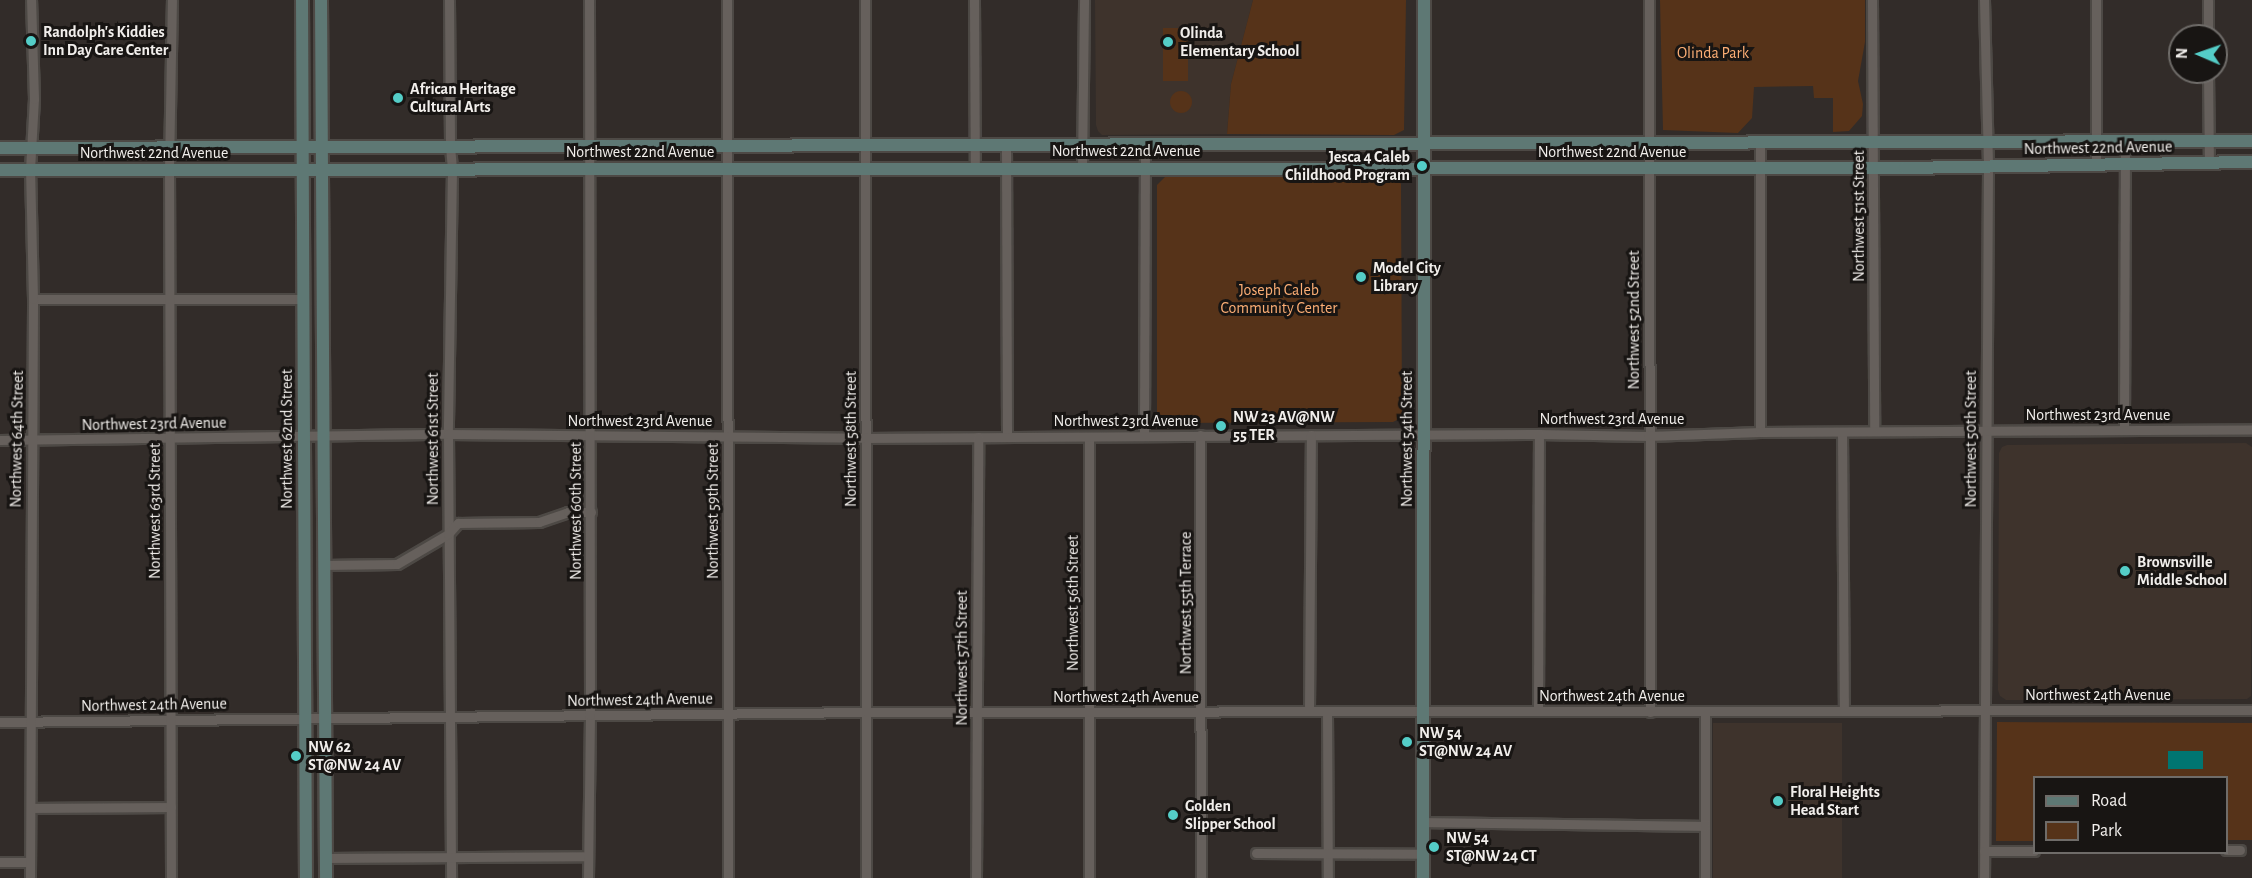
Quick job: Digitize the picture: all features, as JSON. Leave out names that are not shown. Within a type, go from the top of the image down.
[{"type":"main road","name":"Northwest 62nd Street","points":[[302,0],[308,718],[306,878]]},
{"type":"main road","points":[[321,0],[327,718],[326,878]]},
{"type":"main road","name":"Northwest 54th Street","points":[[1423,878],[1422,145],[1424,0]]},
{"type":"main road","name":"Northwest 22nd Avenue","points":[[0,148],[1422,145],[1650,141],[2252,141]]},
{"type":"main road","name":"Northwest 22nd Avenue","points":[[0,170],[1144,167],[1988,168],[2096,163],[2252,162]]},
{"type":"street","name":"Northwest 64th Street","points":[[30,878],[33,298],[30,170],[32,148],[31,0]]},
{"type":"street","name":"Northwest 63rd Street","points":[[171,878],[169,169],[172,0]]},
{"type":"street","name":"Northwest 61st Street","points":[[449,0],[452,169],[448,434],[451,878]]},
{"type":"street","name":"Northwest 60th Street","points":[[588,878],[591,715],[589,0]]},
{"type":"street","name":"Northwest 59th Street","points":[[727,0],[728,878]]},
{"type":"street","name":"Northwest 58th Street","points":[[866,0],[865,438],[868,712],[866,878]]},
{"type":"street","points":[[974,0],[975,168]]},
{"type":"street","points":[[1082,168],[1082,91],[1085,69],[1084,0]]},
{"type":"street","name":"Northwest 52nd Street","points":[[1649,0],[1650,712]]},
{"type":"street","name":"Northwest 51st Street","points":[[1872,0],[1874,432]]},
{"type":"street","name":"Northwest 50th Street","points":[[1984,0],[1988,141],[1983,710],[1984,878]]},
{"type":"street","points":[[2096,0],[2096,163]]},
{"type":"street","points":[[2208,0],[2208,24]]},
{"type":"street","points":[[2208,84],[2209,163]]},
{"type":"street","points":[[1760,141],[1760,432]]},
{"type":"street","points":[[2124,430],[2126,141]]},
{"type":"street","points":[[1006,145],[1007,437]]},
{"type":"street","points":[[1144,436],[1145,145]]},
{"type":"street","points":[[33,298],[304,298]]},
{"type":"street","name":"Northwest 23rd Avenue","points":[[0,440],[448,434],[865,438],[1539,434],[1648,436],[1760,432],[2252,429]]},
{"type":"street","points":[[1842,432],[1844,710]]},
{"type":"street","points":[[1538,711],[1539,434]]},
{"type":"street","name":"Northwest 55th Terrace","points":[[1200,435],[1201,878]]},
{"type":"street","points":[[1309,711],[1311,435]]},
{"type":"street","name":"Northwest 57th Street","points":[[976,878],[978,437]]},
{"type":"street","name":"Northwest 56th Street","points":[[1089,437],[1089,878]]},
{"type":"street","points":[[324,565],[397,564],[448,534],[458,523],[539,522],[568,512],[591,512]]},
{"type":"street","name":"Northwest 24th Avenue","points":[[0,722],[868,712],[2252,710]]},
{"type":"street","points":[[1327,711],[1328,878]]},
{"type":"street","points":[[1705,712],[1705,878]]},
{"type":"street","points":[[31,808],[171,807]]},
{"type":"street","points":[[1423,822],[1705,826]]},
{"type":"street","points":[[1984,851],[2033,850]]},
{"type":"street","points":[[2228,850],[2240,850]]},
{"type":"street","points":[[1256,854],[1423,854]]},
{"type":"street","points":[[326,858],[588,856]]},
{"type":"street","points":[[0,862],[30,862]]},
{"type":"shaded area","name":"Olinda Elementary School","points":[[1095,0],[1253,0],[1231,84],[1227,134],[1102,135],[1098,131],[1096,125]]},
{"type":"shaded area","name":"Brownsville Middle School","points":[[2246,443],[2252,447],[2251,696],[2247,699],[2006,700],[2000,696],[1998,690],[1999,453],[2002,447],[2007,445]]},
{"type":"shaded area","name":"Floral Heights Head Start","points":[[1713,723],[1842,723],[1842,878],[1713,878]]},
{"type":"green space","points":[[1253,0],[1406,0],[1404,130],[1394,135],[1227,134],[1231,84]]},
{"type":"green space","name":"Olinda Park","points":[[1660,0],[1865,0],[1865,42],[1858,81],[1863,104],[1862,116],[1849,131],[1833,132],[1833,98],[1814,98],[1813,86],[1754,87],[1752,118],[1738,133],[1663,130]]},
{"type":"green space","points":[[1163,28],[1188,28],[1188,81],[1163,81]]},
{"type":"green space","points":[[1181,91],[1191,98],[1192,102],[1185,112],[1181,113],[1171,106],[1170,102],[1177,92]]},
{"type":"green space","name":"Joseph Caleb Community Center","points":[[1165,177],[1393,177],[1398,179],[1401,184],[1402,414],[1399,419],[1393,422],[1166,423],[1159,420],[1157,414],[1157,185]]},
{"type":"green space","points":[[1997,722],[2252,723],[2252,840],[2228,840],[2228,776],[2033,776],[2033,841],[1996,841]]},
{"type":"water","points":[[2168,751],[2203,751],[2203,769],[2168,769]]},
{"type":"place","name":"Randolph's Kiddies Inn Day Care Center","points":[[31,41]]},
{"type":"place","name":"Olinda Elementary School","points":[[1168,42]]},
{"type":"place","name":"African Heritage Cultural Arts","points":[[398,98]]},
{"type":"place","name":"Jesca 4 Caleb Childhood Program","points":[[1422,166]]},
{"type":"place","name":"Model City Library","points":[[1361,277]]},
{"type":"place","name":"NW 23 AV@NW 55 TER","points":[[1221,426]]},
{"type":"place","name":"Brownsville Middle School","points":[[2125,571]]},
{"type":"place","name":"NW 54 ST@NW 24 AV","points":[[1407,742]]},
{"type":"place","name":"NW 62 ST@NW 24 AV","points":[[296,756]]},
{"type":"place","name":"Floral Heights Head Start","points":[[1778,801]]},
{"type":"place","name":"Golden Slipper School","points":[[1173,815]]},
{"type":"place","name":"NW 54 ST@NW 24 CT","points":[[1434,847]]}]
